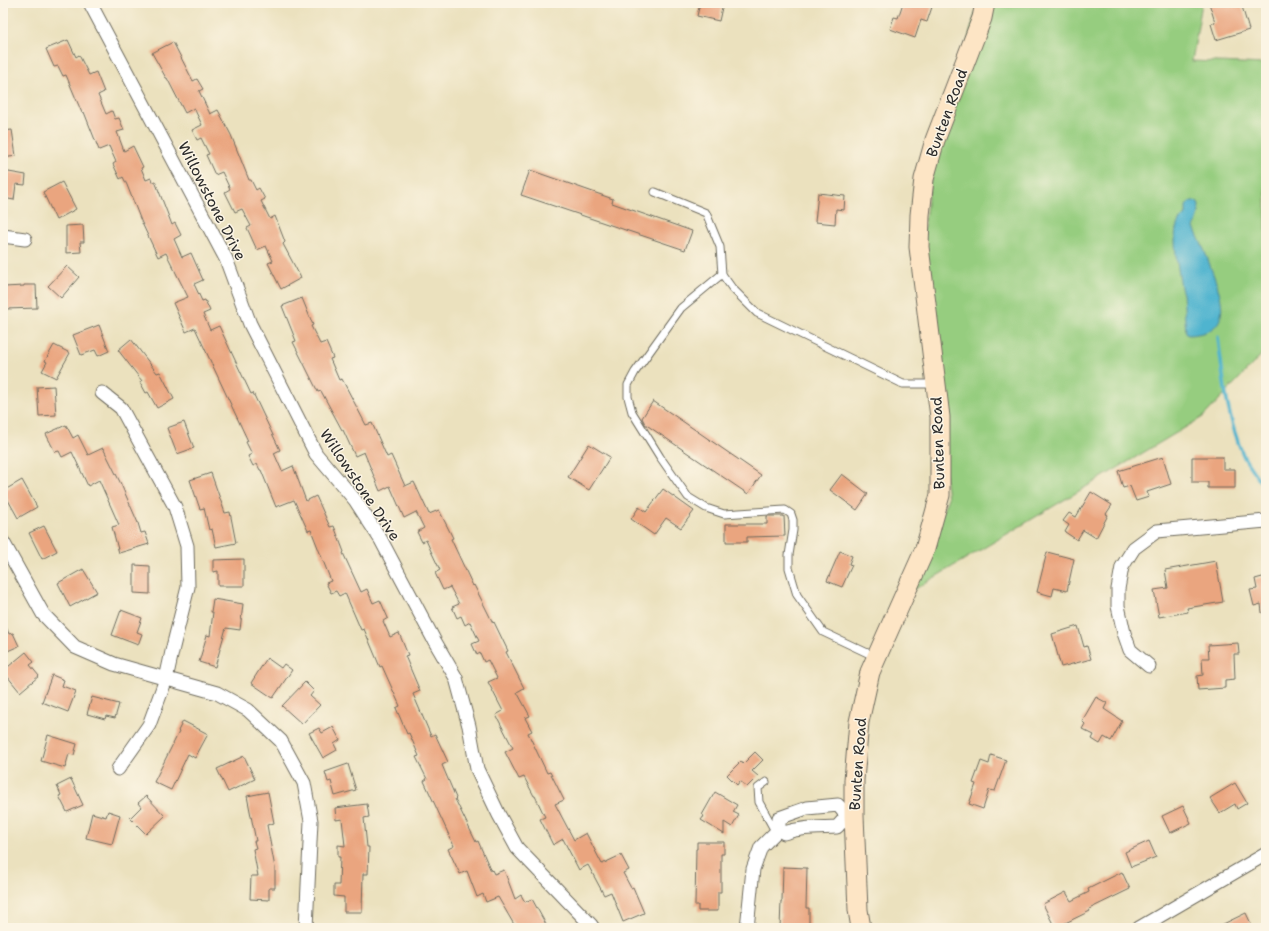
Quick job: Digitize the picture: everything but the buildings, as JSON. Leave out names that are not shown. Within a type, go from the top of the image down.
[{"type":"street","name":"Willowstone Drive","points":[[90,3],[226,258],[250,324],[316,454],[355,500],[381,540],[456,678],[469,726],[477,769],[499,815],[517,848],[593,928]]},
{"type":"street","name":"Bunten Road","points":[[861,928],[858,910],[850,816],[859,722],[870,672],[925,549],[940,495],[940,417],[920,247],[920,215],[924,179],[935,140],[982,18],[985,3]]},
{"type":"street","points":[[3,236],[24,239]]},
{"type":"street","points":[[102,393],[121,408],[175,507],[186,546],[188,587],[172,646],[166,679],[149,725],[118,769]]},
{"type":"street","points":[[1148,666],[1130,650],[1124,633],[1118,606],[1118,589],[1122,567],[1134,548],[1156,531],[1266,521]]},
{"type":"street","points":[[3,542],[43,614],[75,647],[114,664],[217,693],[248,710],[281,741],[304,783],[311,821],[306,928]]},
{"type":"street","points":[[747,928],[753,869],[761,847],[777,830],[779,818],[807,808],[838,805],[850,816],[837,827],[802,828],[784,833],[777,830]]},
{"type":"street","points":[[798,811],[802,828]]},
{"type":"street","points":[[1139,928],[1266,854]]},
{"type":"lane","points":[[654,192],[706,213],[720,247],[722,274],[732,288],[756,313],[903,384],[936,384]]},
{"type":"lane","points":[[722,274],[681,308],[635,372],[628,385],[628,397],[632,412],[660,457],[688,497],[706,508],[724,514],[785,510],[791,514],[793,520],[793,530],[789,555],[789,568],[797,595],[823,632],[876,658]]},
{"type":"lane","points":[[766,782],[758,788],[759,802],[777,830]]},
{"type":"green space","points":[[978,3],[1202,3],[1192,61],[1266,64],[1266,350],[1203,417],[910,592],[948,498],[918,271],[932,169]]},
{"type":"water","points":[[1189,202],[1198,202],[1199,209],[1194,228],[1206,254],[1216,282],[1221,303],[1221,313],[1219,322],[1213,328],[1203,333],[1188,335],[1186,333],[1183,294],[1176,254],[1175,236],[1179,221],[1186,215],[1186,206]]},
{"type":"waterway","points":[[1218,337],[1226,398],[1233,428],[1244,457],[1266,490]]}]
